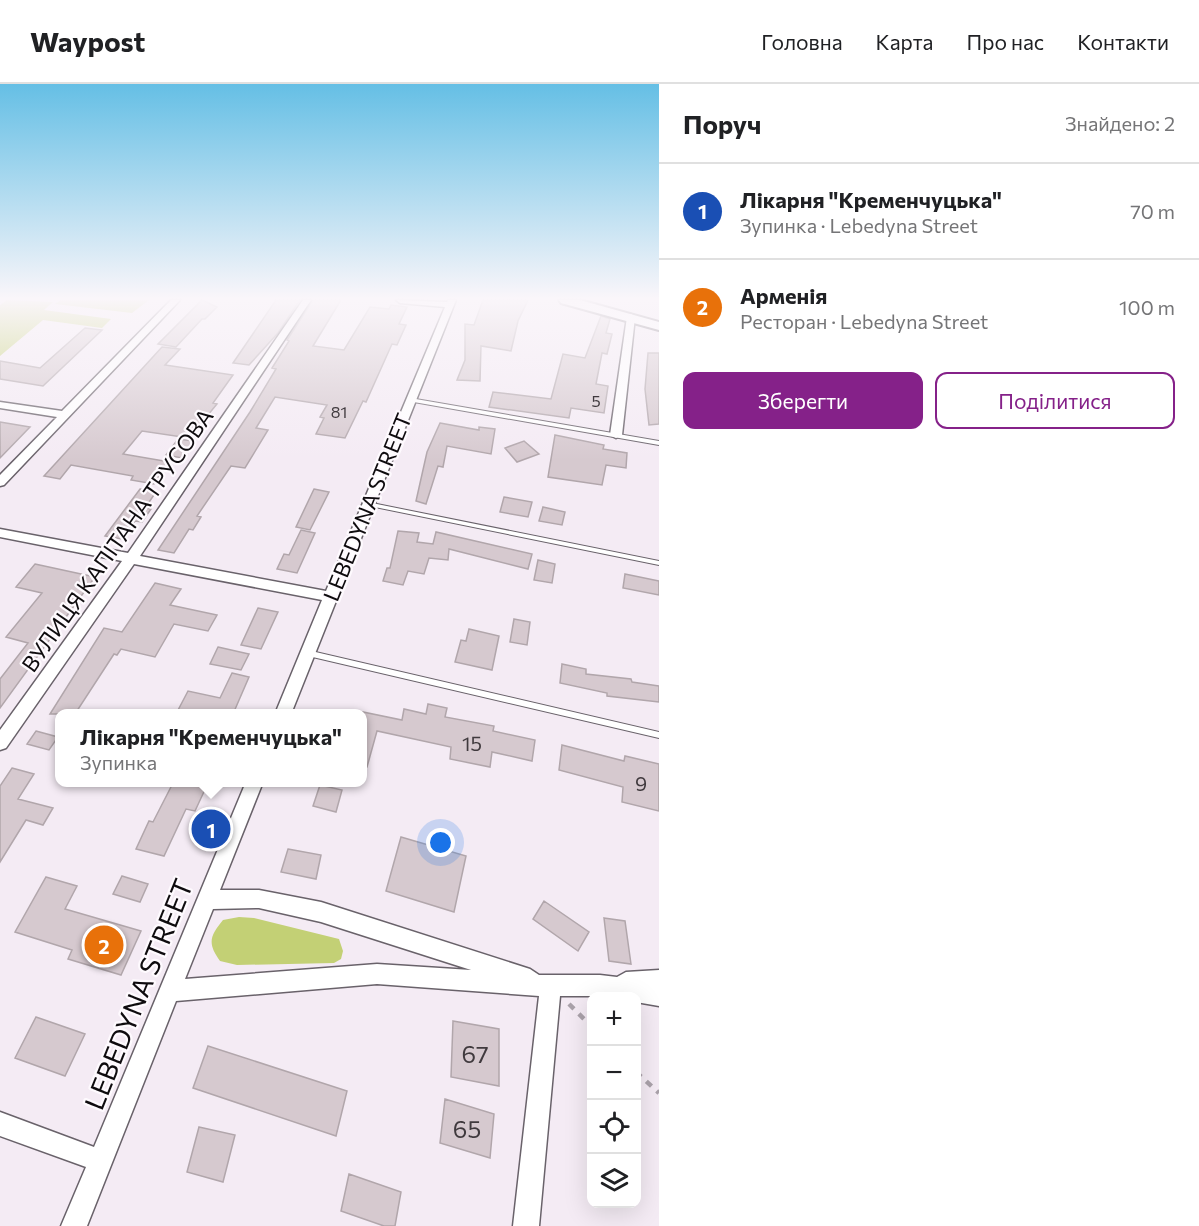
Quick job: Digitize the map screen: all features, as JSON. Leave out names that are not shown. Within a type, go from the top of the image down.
[{"type":"street","points":[[0,482],[124,353]]},
{"type":"street","name":"ВУЛИЦЯ КАПІТАНА ТРУСОВА","points":[[0,743],[130,560],[270,353]]},
{"type":"street","name":"LEBEDYNA STREET","points":[[285,709],[429,353]]},
{"type":"street","points":[[616,435],[626,353]]},
{"type":"street","points":[[0,405],[64,415]]},
{"type":"street","points":[[0,533],[330,597]]},
{"type":"street","name":"LEBEDYNA STREET","points":[[74,1226],[253,787]]},
{"type":"street","points":[[207,900],[259,899],[321,912],[550,986]]},
{"type":"street","points":[[170,991],[377,974],[550,986],[659,980]]},
{"type":"street","points":[[600,985],[659,995]]},
{"type":"street","points":[[526,1226],[550,986]]},
{"type":"street","points":[[0,1124],[101,1161]]},
{"type":"lane","points":[[410,400],[659,443]]},
{"type":"lane","points":[[367,504],[659,563]]},
{"type":"lane","points":[[307,653],[659,735]]},
{"type":"path","points":[[641,1077],[659,1093]]},
{"type":"green space","points":[[239,917],[254,918],[339,939],[343,951],[341,959],[334,963],[237,965],[220,961],[213,949],[213,935],[223,920]]},
{"type":"building","points":[[57,353],[77,353],[43,386],[0,379],[0,361],[40,368]]},
{"type":"building","points":[[156,353],[176,353],[165,365],[233,375],[213,403],[217,404],[189,438],[142,431],[123,454],[170,462],[154,484],[131,480],[133,476],[71,465],[60,479],[44,476]]},
{"type":"building","points":[[240,353],[260,353],[249,365],[233,363]]},
{"type":"building","points":[[281,353],[388,353],[366,402],[363,401],[345,438],[316,434],[324,418],[320,417],[327,405],[275,397],[256,428],[268,430],[245,468],[231,466],[197,516],[201,517],[193,530],[189,529],[174,553],[158,550],[250,412],[276,369],[272,368]]},
{"type":"building","points":[[465,353],[481,353],[480,381],[457,380],[465,360]]},
{"type":"building","points":[[587,353],[602,353],[596,384],[608,386],[604,413],[571,408],[569,418],[489,407],[493,392],[551,399],[563,354],[585,358]]},
{"type":"building","points":[[648,353],[659,353],[659,424],[649,425],[645,389]]},
{"type":"building","points":[[0,422],[30,427],[0,458]]},
{"type":"building","points":[[440,423],[479,430],[479,427],[495,429],[491,454],[447,446],[443,467],[438,466],[426,504],[416,501],[427,452]]},
{"type":"building","points":[[555,435],[604,445],[603,449],[627,453],[626,468],[606,465],[602,485],[548,477]]},
{"type":"building","points":[[178,439],[193,441],[182,458],[166,455]]},
{"type":"building","points":[[524,441],[539,454],[517,462],[505,448]]},
{"type":"building","points":[[140,489],[156,492],[145,508],[151,509],[142,522],[135,521],[122,539],[105,536]]},
{"type":"building","points":[[314,489],[329,492],[310,530],[296,527]]},
{"type":"building","points":[[504,497],[532,502],[528,517],[500,512]]},
{"type":"building","points":[[543,507],[565,512],[562,525],[539,521]]},
{"type":"building","points":[[301,530],[315,533],[297,573],[277,569],[284,554],[289,555]]},
{"type":"building","points":[[398,531],[419,533],[417,542],[433,544],[436,532],[532,554],[528,569],[449,549],[448,560],[429,558],[424,574],[408,571],[403,585],[383,581],[387,568],[390,568]]},
{"type":"building","points":[[538,560],[555,564],[552,583],[534,580]]},
{"type":"building","points":[[35,564],[95,577],[0,708],[0,679],[28,643],[6,637],[42,593],[16,587]]},
{"type":"building","points":[[625,574],[659,581],[659,595],[623,588]]},
{"type":"building","points":[[155,583],[181,589],[170,605],[217,615],[208,631],[174,624],[155,657],[121,649],[117,655],[114,654],[78,709],[55,709],[55,714],[50,714],[104,628],[122,632]]},
{"type":"building","points":[[258,608],[278,612],[261,649],[241,645]]},
{"type":"building","points":[[514,619],[530,622],[527,645],[510,642]]},
{"type":"building","points":[[469,629],[499,636],[492,670],[455,662],[461,640],[466,641]]},
{"type":"building","points":[[218,647],[249,654],[241,670],[210,664]]},
{"type":"building","points":[[562,664],[586,669],[586,674],[631,679],[632,682],[659,686],[659,702],[607,696],[607,693],[560,683]]},
{"type":"building","points":[[232,673],[249,677],[235,709],[179,709],[188,691],[220,698]]},
{"type":"building","points":[[428,704],[447,708],[445,717],[494,726],[493,731],[535,740],[532,761],[492,752],[490,767],[450,759],[451,747],[377,731],[367,767],[367,713],[402,720],[404,709],[426,714]]},
{"type":"building","points":[[36,731],[55,736],[55,741],[49,750],[27,744]]},
{"type":"building","points":[[562,745],[624,761],[625,756],[659,764],[659,811],[622,802],[623,787],[559,770]]},
{"type":"building","points":[[12,768],[34,774],[18,799],[53,808],[43,825],[26,820],[0,862],[0,786]]},
{"type":"building","points":[[171,787],[206,787],[195,811],[186,809],[164,856],[136,849],[149,821],[153,822]]},
{"type":"building","points":[[319,787],[342,790],[336,812],[313,806]]},
{"type":"building","points":[[401,837],[466,856],[454,912],[386,891]]},
{"type":"building","points":[[288,849],[321,855],[316,879],[281,872]]},
{"type":"building","points":[[122,876],[148,884],[140,902],[113,894]]},
{"type":"building","points":[[46,877],[77,886],[65,909],[141,931],[121,975],[68,959],[72,950],[15,932]]},
{"type":"building","points":[[544,901],[589,932],[578,951],[533,919]]},
{"type":"building","points":[[604,918],[625,921],[631,964],[609,961]]},
{"type":"building","points":[[36,1017],[85,1034],[65,1076],[15,1058]]},
{"type":"building","points":[[453,1021],[499,1029],[499,1086],[451,1077]]},
{"type":"building","points":[[208,1046],[347,1091],[336,1136],[193,1088]]},
{"type":"building","points":[[445,1099],[494,1114],[490,1158],[440,1143]]},
{"type":"building","points":[[199,1127],[235,1135],[223,1182],[187,1172]]},
{"type":"building","points":[[349,1174],[401,1192],[395,1226],[384,1226],[341,1211]]},
{"type":"place","name":"Лікарня \"Кременчуцька\"","points":[[211,829]]},
{"type":"place","name":"Арменія","points":[[104,945]]}]
